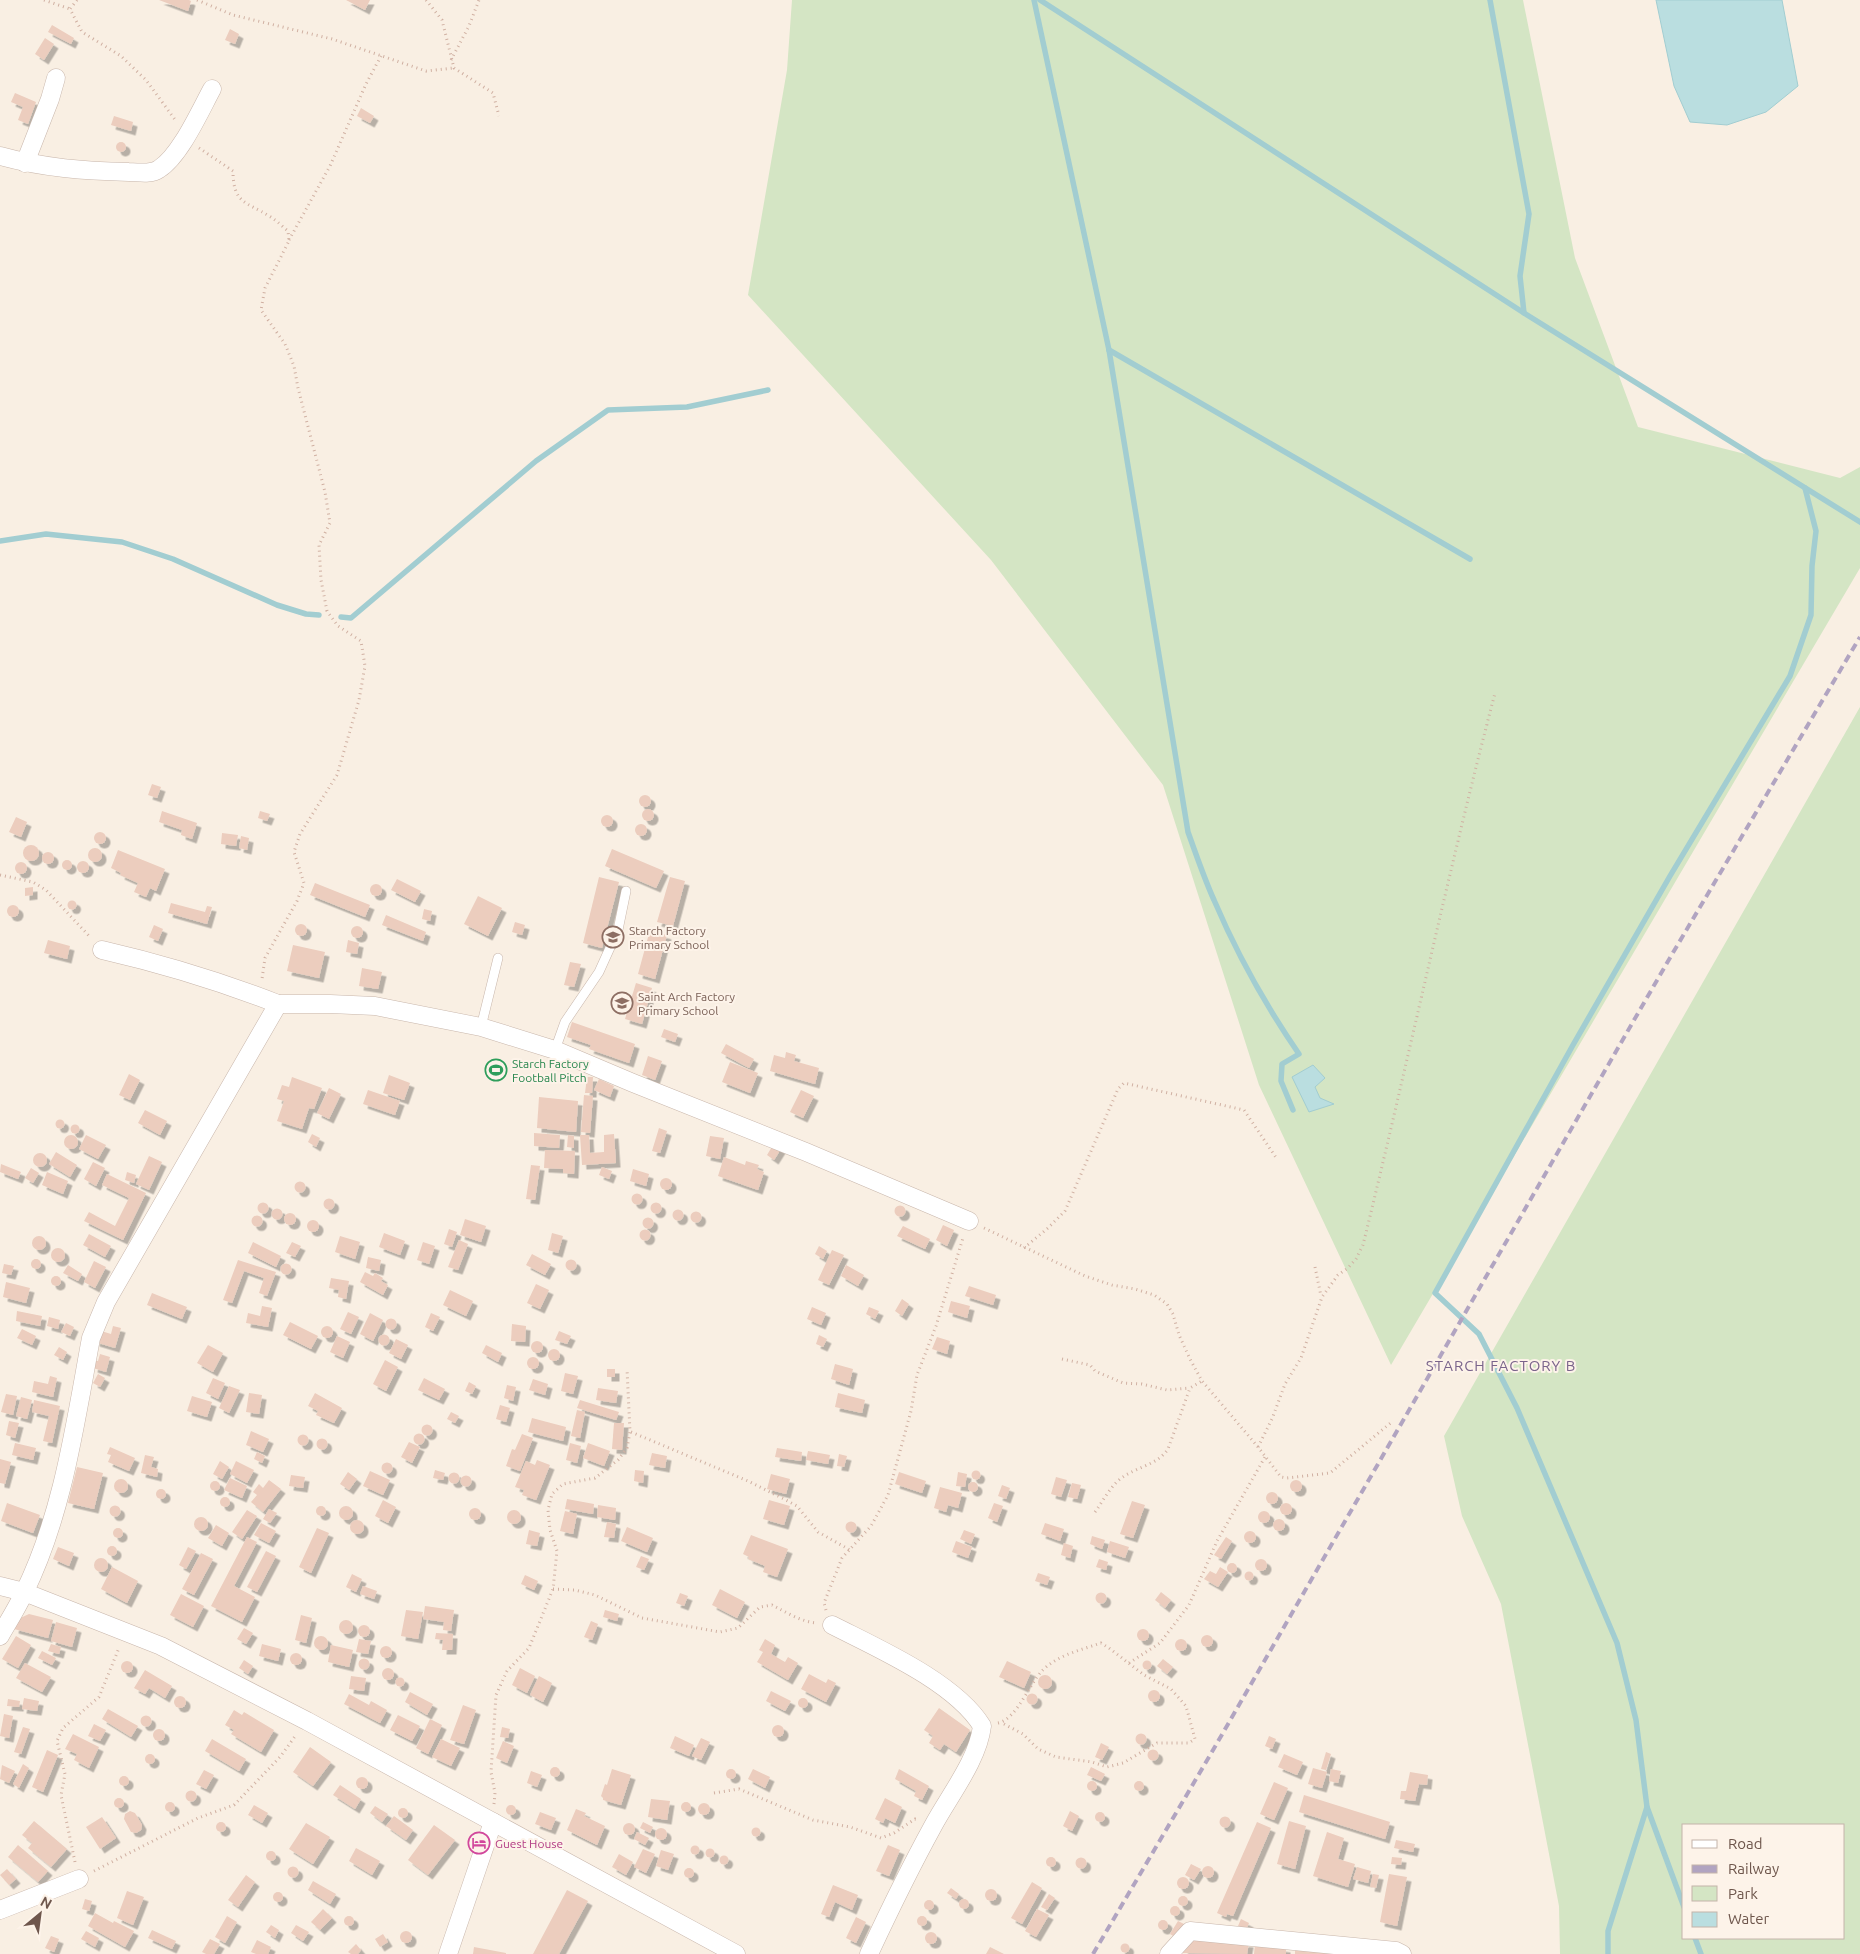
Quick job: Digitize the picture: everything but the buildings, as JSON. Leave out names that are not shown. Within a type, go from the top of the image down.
[{"type":"street","points":[[24,163],[50,99],[56,78]]},
{"type":"street","points":[[0,156],[24,163],[87,171],[148,173],[159,169],[185,138],[212,89]]},
{"type":"street","points":[[102,950],[219,981],[278,1004],[375,1006],[481,1027],[555,1050],[806,1152],[969,1221]]},
{"type":"street","points":[[0,1636],[24,1592],[48,1532],[64,1480],[90,1338],[96,1323],[106,1302],[278,1004]]},
{"type":"street","points":[[0,1586],[24,1592],[161,1646],[307,1721],[736,1954]]},
{"type":"street","points":[[832,1625],[916,1669],[961,1704],[977,1718],[982,1726],[980,1739],[968,1765],[933,1825],[869,1954]]},
{"type":"street","points":[[448,1954],[493,1822]]},
{"type":"street","points":[[0,1910],[79,1879]]},
{"type":"street","points":[[1169,1954],[1190,1930],[1396,1951],[1402,1954]]},
{"type":"lane","points":[[555,1050],[565,1022],[598,972],[618,930],[626,891]]},
{"type":"lane","points":[[481,1027],[498,958]]},
{"type":"path","points":[[44,0],[70,9],[82,32],[121,56],[146,80],[172,114],[185,138],[233,171],[233,184],[242,202],[269,216],[288,231],[289,241]]},
{"type":"path","points":[[70,9],[77,0]]},
{"type":"path","points":[[196,0],[233,15],[332,39],[426,71],[454,68],[493,92],[499,116]]},
{"type":"path","points":[[426,0],[442,20],[454,68]]},
{"type":"path","points":[[451,60],[469,26],[479,0]]},
{"type":"path","points":[[260,997],[265,958],[297,901],[304,883],[294,852],[300,834],[337,775],[359,700],[365,666],[361,641],[338,626],[326,611],[321,580],[319,545],[330,523],[325,492],[294,366],[285,344],[261,310],[265,288],[330,166],[366,84],[381,56]]},
{"type":"path","points":[[1258,1447],[1285,1384],[1301,1358],[1322,1297],[1338,1275],[1356,1259],[1363,1245],[1494,693]]},
{"type":"path","points":[[0,875],[33,882],[46,890],[102,950]]},
{"type":"path","points":[[1024,1248],[1065,1211],[1118,1089],[1124,1083],[1244,1110],[1277,1159]]},
{"type":"path","points":[[553,1589],[574,1590],[595,1595],[642,1618],[720,1632],[738,1628],[760,1607],[772,1604],[788,1614],[811,1623],[832,1625],[824,1603],[842,1558],[871,1526],[888,1495],[911,1411],[917,1375],[936,1326],[969,1221],[1085,1276],[1112,1285],[1154,1295],[1167,1304],[1173,1314],[1190,1359],[1202,1381],[1281,1477],[1330,1473],[1393,1420]]},
{"type":"path","points":[[1315,1267],[1322,1297]]},
{"type":"path","points":[[1062,1359],[1090,1365],[1095,1371],[1123,1383],[1142,1384],[1167,1390],[1190,1388],[1202,1381]]},
{"type":"path","points":[[493,1822],[495,1792],[491,1772],[496,1695],[507,1670],[529,1648],[553,1589],[557,1551],[550,1530],[548,1510],[552,1494],[563,1484],[595,1478],[618,1460],[628,1448],[630,1432],[627,1369]]},
{"type":"path","points":[[1095,1512],[1119,1479],[1136,1469],[1162,1458],[1168,1449],[1190,1388]]},
{"type":"path","points":[[630,1432],[784,1498],[796,1506],[818,1532],[850,1550]]},
{"type":"path","points":[[1129,1663],[1160,1643],[1188,1605],[1217,1541],[1265,1457]]},
{"type":"path","points":[[126,1632],[99,1697],[63,1728],[57,1741],[64,1774],[61,1795],[79,1879],[198,1818],[234,1805],[280,1757],[307,1721]]},
{"type":"path","points":[[982,1726],[1002,1723],[1014,1712],[1042,1670],[1059,1658],[1101,1643],[1144,1675],[1171,1689],[1186,1706],[1195,1739],[1190,1743],[1157,1742],[1123,1763],[1107,1767],[1092,1762],[1056,1757],[1038,1749],[1022,1734],[1002,1723]]},
{"type":"path","points":[[714,1793],[739,1789],[813,1820],[850,1827],[881,1838],[894,1833],[915,1819],[933,1825]]},
{"type":"green space","points":[[792,0],[1523,0],[1575,258],[1638,427],[1840,478],[1860,467],[1860,568],[1391,1365],[1259,1085],[1163,785],[991,560],[748,295],[787,70]]},
{"type":"green space","points":[[1860,707],[1860,1954],[1560,1954],[1559,1906],[1501,1604],[1462,1516],[1444,1436]]},
{"type":"water","points":[[1656,0],[1782,0],[1798,86],[1766,112],[1727,125],[1690,122],[1674,86]]},
{"type":"water","points":[[1313,1065],[1325,1078],[1315,1087],[1320,1098],[1334,1104],[1309,1112],[1292,1077]]},
{"type":"waterway","points":[[1034,0],[1109,350],[1188,832],[1207,883],[1232,940],[1275,1017],[1299,1054],[1282,1064],[1281,1081],[1293,1110]]},
{"type":"waterway","points":[[1040,0],[1524,313]]},
{"type":"waterway","points":[[1490,0],[1529,214],[1520,276],[1524,313],[1860,522]]},
{"type":"waterway","points":[[1109,350],[1470,559]]},
{"type":"waterway","points":[[341,617],[351,618],[536,461],[608,410],[687,407],[768,390]]},
{"type":"waterway","points":[[1608,1954],[1608,1931],[1647,1807],[1636,1720],[1617,1643],[1517,1408],[1479,1334],[1435,1293],[1573,1045],[1670,876],[1790,676],[1811,615],[1812,566],[1816,531],[1805,488]]},
{"type":"waterway","points":[[0,541],[46,534],[122,542],[173,559],[277,605],[306,614],[319,615]]},
{"type":"waterway","points":[[1647,1807],[1682,1902]]},
{"type":"waterway","points":[[1695,1939],[1701,1954]]},
{"type":"railway","points":[[1093,1954],[1209,1757],[1671,956],[1860,637]]},
{"type":"place","name":"Starch Factory Primary School","points":[[613,937]]},
{"type":"place","name":"Saint Arch Factory Primary School","points":[[622,1003]]},
{"type":"place","name":"Starch Factory Football Pitch","points":[[496,1070]]},
{"type":"place","name":"Guest House","points":[[479,1843]]},
{"type":"district","name":"STARCH FACTORY B","points":[[1501,1365]]}]
